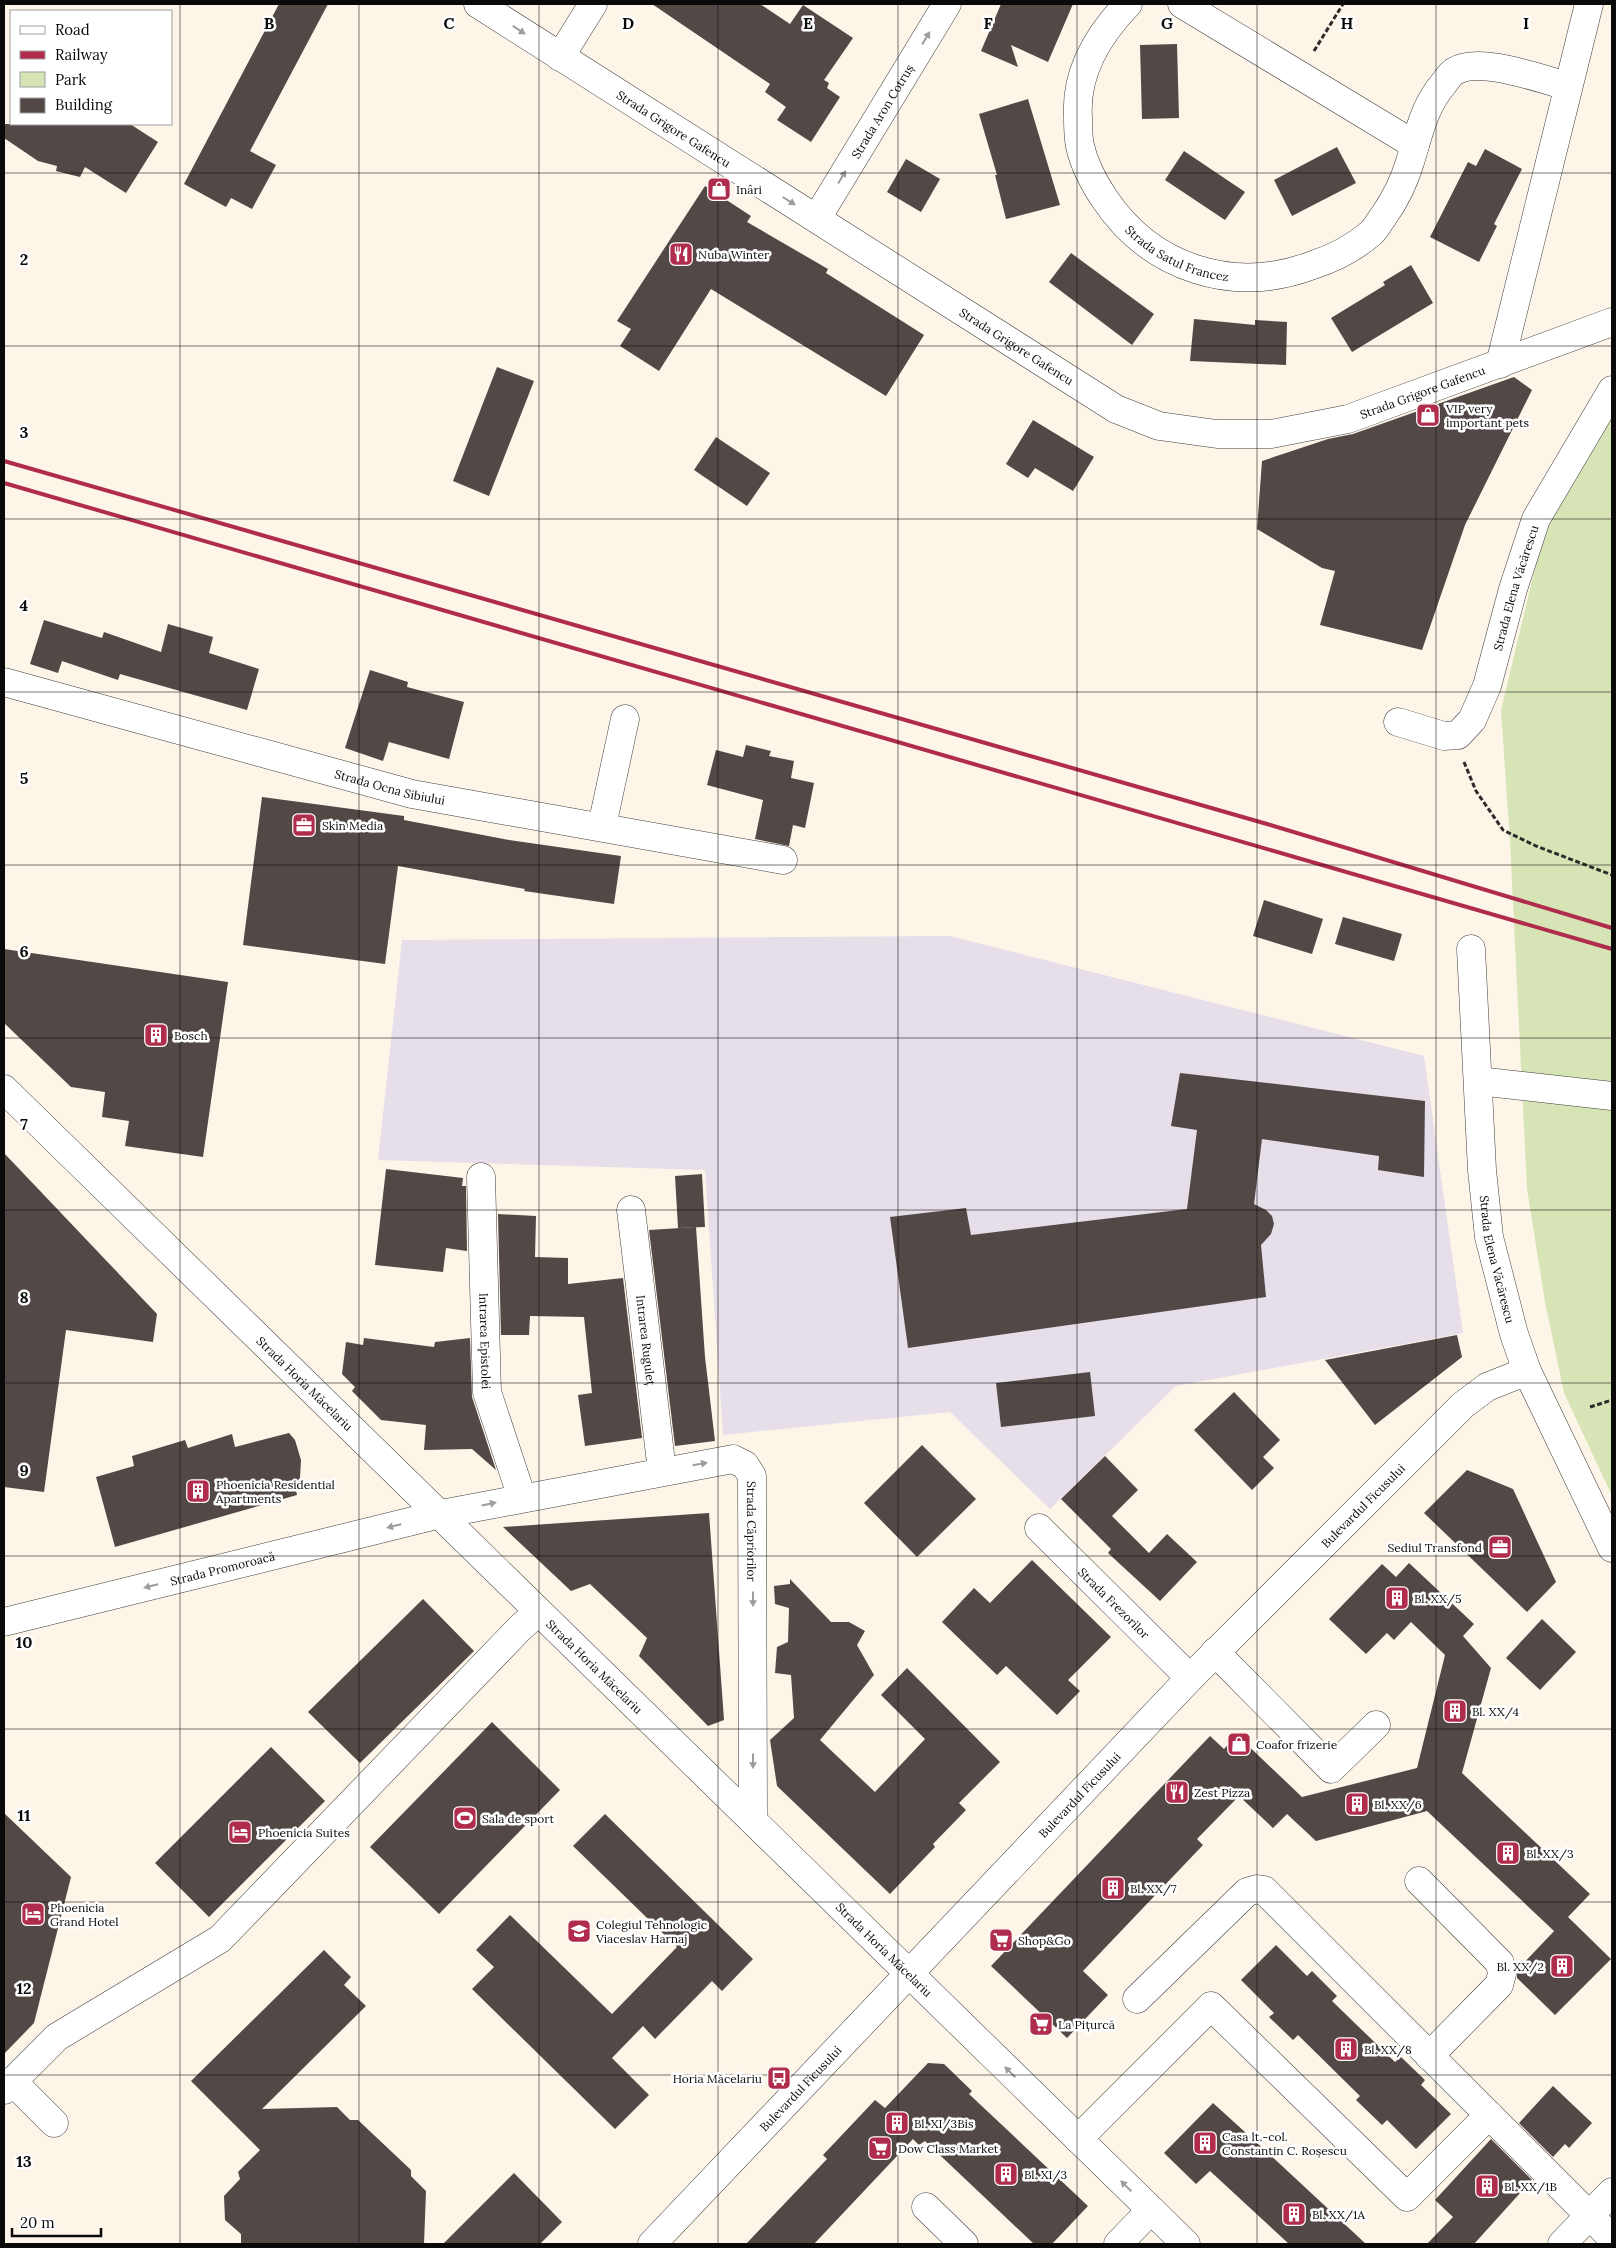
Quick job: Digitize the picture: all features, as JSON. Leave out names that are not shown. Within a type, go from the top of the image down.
[{"type":"street","name":"Strada Grigore Gafencu","points":[[478,4],[1116,409],[1159,426],[1217,434],[1271,434],[1348,419],[1612,322]]},
{"type":"street","points":[[560,57],[593,4]]},
{"type":"street","name":"Strada Aron Cotruș","points":[[817,218],[947,4]]},
{"type":"street","name":"Strada Satul Francez","points":[[1128,4],[1108,27],[1091,52],[1080,82],[1077,112],[1080,146],[1094,183],[1114,214],[1143,243],[1175,262],[1212,274],[1257,279],[1295,272],[1338,256],[1372,233],[1395,200],[1423,117],[1437,91],[1455,71],[1481,64],[1568,86]]},
{"type":"street","points":[[1182,4],[1415,145]]},
{"type":"street","points":[[1500,364],[1589,4]]},
{"type":"street","name":"Strada Elena Văcărescu","points":[[1458,735],[1472,720],[1487,686],[1513,589],[1536,519],[1612,390]]},
{"type":"street","name":"Strada Ocna Sibiului","points":[[4,682],[412,794],[602,826],[783,860]]},
{"type":"street","points":[[602,826],[625,719]]},
{"type":"street","points":[[1398,722],[1444,736],[1458,735]]},
{"type":"street","name":"Strada Elena Văcărescu","points":[[1471,949],[1484,1204],[1489,1237],[1514,1334],[1527,1371],[1612,1548]]},
{"type":"street","points":[[1478,1081],[1612,1096]]},
{"type":"street","name":"Strada Horia Măcelariu","points":[[4,1089],[1186,2244]]},
{"type":"street","name":"Intrarea Epistolei","points":[[481,1178],[486,1392],[522,1498]]},
{"type":"street","name":"Intrarea Ruguleț","points":[[630,1210],[662,1471]]},
{"type":"street","name":"Bulevardul Ficusului","points":[[652,2244],[1215,1652],[1463,1405],[1487,1387],[1527,1371]]},
{"type":"street","name":"Strada Căpriorilor","points":[[441,1514],[733,1458],[745,1465],[752,1476],[753,1821]]},
{"type":"street","name":"Strada Promoroacă","points":[[4,1622],[441,1514]]},
{"type":"street","name":"Strada Frezorilor","points":[[1039,1528],[1190,1678]]},
{"type":"street","points":[[54,2123],[8,2085],[57,2037],[220,1939],[520,1628],[538,1612]]},
{"type":"street","points":[[1215,1652],[1331,1769],[1376,1725]]},
{"type":"street","points":[[1419,1881],[1500,1964],[1502,1974],[1499,1985],[1429,2056]]},
{"type":"street","points":[[1137,1999],[1247,1892],[1257,1889],[1264,1890],[1612,2238]]},
{"type":"street","points":[[1078,2139],[1211,2006],[1407,2197],[1489,2115]]},
{"type":"street","points":[[1562,2244],[1612,2192]]},
{"type":"street","points":[[926,2207],[964,2244]]},
{"type":"street","points":[[1118,2244],[1151,2210]]},
{"type":"path","points":[[1299,75],[1344,4]]},
{"type":"path","points":[[1458,735],[1466,770],[1476,791],[1503,830],[1536,846],[1612,875]]},
{"type":"path","points":[[1590,1407],[1612,1400]]},
{"type":"shaded area","points":[[950,936],[1424,1056],[1463,1333],[1176,1386],[1050,1509],[950,1412],[723,1435],[705,1170],[378,1160],[402,940]]},
{"type":"green space","points":[[1612,393],[1612,1496],[1564,1393],[1545,1302],[1527,1189],[1510,842],[1501,710],[1543,535]]},
{"type":"building","points":[[279,4],[328,4],[250,151],[276,165],[252,209],[231,198],[226,207],[184,184]]},
{"type":"building","points":[[652,4],[760,4],[790,24],[803,5],[853,38],[824,80],[829,83],[827,88],[840,97],[811,142],[777,120],[786,107],[765,92],[770,84]]},
{"type":"building","points":[[1001,4],[1073,4],[1048,62],[1011,45],[1018,67],[981,51]]},
{"type":"building","points":[[1177,44],[1179,118],[1142,119],[1140,45]]},
{"type":"building","points":[[1028,99],[1060,205],[1006,219],[995,175],[997,175],[979,114]]},
{"type":"building","points":[[4,124],[132,125],[158,142],[126,193],[85,167],[80,177],[56,171],[57,166],[38,161],[4,138]]},
{"type":"building","points":[[1337,147],[1356,183],[1292,216],[1274,180]]},
{"type":"building","points":[[1485,149],[1522,169],[1494,224],[1497,226],[1479,262],[1430,237],[1468,162],[1476,166]]},
{"type":"building","points":[[1184,151],[1245,192],[1225,220],[1165,180]]},
{"type":"building","points":[[906,159],[940,179],[921,212],[887,192]]},
{"type":"building","points":[[705,186],[751,216],[747,222],[828,269],[826,273],[924,335],[886,396],[711,289],[659,371],[620,346],[631,329],[617,321]]},
{"type":"building","points":[[1071,253],[1154,314],[1132,345],[1049,282]]},
{"type":"building","points":[[1411,265],[1433,303],[1352,352],[1331,318],[1385,285],[1383,282]]},
{"type":"building","points":[[1194,319],[1255,325],[1255,320],[1287,322],[1286,365],[1190,361]]},
{"type":"building","points":[[497,367],[534,381],[489,496],[453,481]]},
{"type":"building","points":[[1514,377],[1532,390],[1465,525],[1422,650],[1320,625],[1335,571],[1322,568],[1257,529],[1262,461],[1328,439],[1353,434]]},
{"type":"building","points":[[1033,420],[1094,457],[1073,491],[1035,468],[1028,478],[1006,464]]},
{"type":"building","points":[[716,437],[770,473],[747,506],[694,470]]},
{"type":"building","points":[[44,620],[102,638],[104,632],[161,652],[168,624],[213,637],[209,653],[259,669],[247,710],[120,674],[118,680],[62,661],[58,673],[30,664]]},
{"type":"building","points":[[370,670],[408,682],[407,687],[464,702],[449,759],[389,742],[383,761],[345,748]]},
{"type":"building","points":[[746,745],[771,751],[769,756],[794,761],[791,778],[814,783],[805,828],[793,825],[789,846],[755,839],[763,800],[707,785],[716,750],[743,757]]},
{"type":"building","points":[[262,797],[404,816],[404,820],[509,840],[621,856],[614,904],[524,891],[525,889],[398,866],[385,964],[243,945]]},
{"type":"building","points":[[1264,900],[1323,919],[1312,954],[1253,936]]},
{"type":"building","points":[[1343,917],[1402,934],[1394,961],[1335,944]]},
{"type":"building","name":"Bosch","points":[[4,949],[228,982],[203,1157],[125,1146],[129,1121],[102,1117],[105,1092],[71,1087],[4,1023]]},
{"type":"building","points":[[1180,1073],[1425,1101],[1424,1177],[1378,1170],[1379,1156],[1262,1139],[1254,1204],[1266,1210],[1272,1216],[1274,1224],[1271,1234],[1261,1245],[1266,1297],[908,1348],[890,1217],[966,1208],[971,1235],[1187,1209],[1197,1130],[1171,1126]]},
{"type":"building","points":[[4,1153],[157,1314],[153,1342],[66,1330],[44,1492],[4,1487]]},
{"type":"building","points":[[386,1169],[463,1178],[462,1186],[466,1186],[467,1251],[446,1248],[443,1272],[375,1265]]},
{"type":"building","points":[[702,1174],[705,1227],[678,1228],[675,1176]]},
{"type":"building","points":[[498,1214],[536,1216],[535,1257],[568,1258],[568,1284],[623,1278],[642,1438],[585,1446],[578,1395],[592,1393],[584,1317],[530,1316],[529,1335],[501,1335]]},
{"type":"building","points":[[696,1227],[705,1357],[715,1441],[675,1446],[649,1230]]},
{"type":"building","points":[[1457,1335],[1462,1357],[1375,1425],[1325,1360]]},
{"type":"building","points":[[364,1338],[434,1347],[435,1342],[470,1338],[472,1397],[496,1470],[472,1449],[424,1450],[426,1425],[381,1420],[352,1391],[355,1387],[342,1374],[346,1342],[363,1345]]},
{"type":"building","points":[[1090,1372],[1095,1416],[1001,1427],[996,1383]]},
{"type":"building","points":[[1234,1392],[1280,1440],[1263,1457],[1274,1468],[1252,1490],[1194,1430]]},
{"type":"building","name":"Phoenicia Residential Apartments","points":[[289,1433],[295,1440],[301,1460],[300,1478],[295,1486],[297,1495],[115,1547],[96,1477],[134,1466],[132,1456],[185,1440],[188,1448],[232,1434],[235,1447]]},
{"type":"building","points":[[922,1445],[976,1499],[917,1557],[864,1503]]},
{"type":"building","points":[[1105,1456],[1138,1490],[1112,1516],[1149,1553],[1167,1534],[1197,1562],[1160,1601],[1108,1553],[1111,1549],[1061,1499]]},
{"type":"building","name":"Sediul Transfond","points":[[1467,1470],[1513,1489],[1556,1582],[1527,1612],[1424,1513]]},
{"type":"building","points":[[709,1513],[724,1720],[708,1726],[639,1656],[647,1638],[590,1584],[571,1591],[503,1527]]},
{"type":"building","points":[[1032,1560],[1111,1637],[1068,1680],[1080,1691],[1057,1715],[1006,1666],[997,1675],[942,1622],[974,1588],[990,1603]]},
{"type":"building","points":[[1409,1563],[1474,1624],[1463,1636],[1491,1668],[1462,1773],[1590,1894],[1568,1917],[1611,1959],[1555,2015],[1517,1978],[1517,1970],[1557,1928],[1554,1931],[1427,1811],[1316,1841],[1287,1814],[1273,1828],[1239,1796],[1197,1839],[1203,1845],[1083,1971],[1108,1995],[1067,2038],[991,1966],[1210,1736],[1224,1749],[1237,1735],[1302,1797],[1417,1768],[1445,1655],[1411,1622],[1394,1640],[1387,1633],[1366,1654],[1329,1619],[1382,1564],[1396,1577]]},
{"type":"building","points":[[790,1579],[831,1622],[849,1622],[865,1631],[857,1645],[874,1675],[820,1740],[875,1792],[925,1739],[881,1695],[907,1668],[1000,1762],[959,1803],[966,1810],[933,1844],[935,1847],[890,1894],[777,1786],[770,1740],[794,1718],[791,1675],[775,1673],[777,1647],[788,1642],[789,1608],[775,1604],[774,1586],[790,1584]]},
{"type":"building","points":[[423,1599],[474,1651],[360,1763],[308,1712]]},
{"type":"building","points":[[1542,1619],[1576,1652],[1540,1690],[1506,1658]]},
{"type":"building","name":"Sala de sport","points":[[492,1722],[560,1790],[439,1914],[370,1847]]},
{"type":"building","name":"Phoenicia Suites","points":[[271,1747],[325,1801],[209,1917],[155,1863]]},
{"type":"building","name":"Phoenicia Grand Hotel","points":[[4,1813],[71,1877],[34,2023],[4,2054]]},
{"type":"building","points":[[605,1814],[753,1959],[722,1991],[712,1981],[655,2039],[643,2026],[612,2058],[649,2095],[615,2129],[472,1989],[494,1967],[476,1950],[510,1915],[612,2014],[677,1947],[573,1846]]},
{"type":"building","name":"Bl. XX/8","points":[[1276,1945],[1307,1976],[1312,1971],[1337,1996],[1332,2001],[1395,2062],[1401,2057],[1425,2080],[1421,2085],[1451,2114],[1416,2149],[1387,2120],[1382,2125],[1356,2100],[1360,2096],[1298,2035],[1293,2040],[1269,2017],[1274,2013],[1241,1980]]},
{"type":"building","points":[[324,1950],[351,1977],[344,1985],[366,2006],[262,2109],[337,2107],[350,2120],[358,2120],[411,2170],[411,2176],[426,2191],[424,2244],[241,2244],[241,2234],[225,2220],[224,2196],[240,2179],[238,2172],[260,2150],[191,2081]]},
{"type":"building","points":[[928,2063],[944,2064],[972,2091],[969,2094],[1088,2206],[1052,2244],[1034,2244],[925,2141],[919,2145],[913,2139],[814,2244],[746,2244],[827,2159],[823,2155],[875,2100],[885,2108]]},
{"type":"building","points":[[1553,2086],[1592,2123],[1569,2148],[1565,2144],[1553,2157],[1519,2123]]},
{"type":"building","points":[[1213,2103],[1366,2244],[1289,2244],[1210,2171],[1196,2184],[1164,2153]]},
{"type":"building","name":"Bl. XX/1B","points":[[1491,2139],[1532,2180],[1474,2244],[1427,2244],[1453,2217],[1435,2200]]},
{"type":"building","points":[[514,2173],[562,2222],[540,2244],[443,2244]]},
{"type":"railway","points":[[4,461],[1267,824],[1612,928]]},
{"type":"railway","points":[[4,483],[1612,949]]},
{"type":"place","name":"Inâri","points":[[719,189]]},
{"type":"place","name":"Nuba Winter","points":[[681,254]]},
{"type":"place","name":"VIP very important pets","points":[[1428,415]]},
{"type":"place","name":"Skin Media","points":[[304,825]]},
{"type":"place","name":"Bosch","points":[[156,1035]]},
{"type":"place","name":"Phoenicia Residential Apartments","points":[[198,1491]]},
{"type":"place","name":"Sediul Transfond","points":[[1500,1547]]},
{"type":"place","name":"Bl. XX/5","points":[[1397,1598]]},
{"type":"place","name":"Bl. XX/4","points":[[1455,1711]]},
{"type":"place","name":"Coafor frizerie","points":[[1239,1744]]},
{"type":"place","name":"Zest Pizza","points":[[1177,1792]]},
{"type":"place","name":"Bl. XX/6","points":[[1357,1804]]},
{"type":"place","name":"Sala de sport","points":[[465,1818]]},
{"type":"place","name":"Phoenicia Suites","points":[[240,1832]]},
{"type":"place","name":"Bl. XX/3","points":[[1508,1853]]},
{"type":"place","name":"Bl. XX/7","points":[[1113,1888]]},
{"type":"place","name":"Phoenicia Grand Hotel","points":[[33,1914]]},
{"type":"place","name":"Colegiul Tehnologic Viaceslav Harnaj","points":[[579,1931]]},
{"type":"place","name":"Shop&Go","points":[[1001,1940]]},
{"type":"place","name":"Bl. XX/2","points":[[1562,1966]]},
{"type":"place","name":"La Pițurcă","points":[[1041,2024]]},
{"type":"place","name":"Bl. XX/8","points":[[1346,2049]]},
{"type":"place","name":"Horia Măcelariu","points":[[779,2078]]},
{"type":"place","name":"Bl. XI/3Bis","points":[[897,2123]]},
{"type":"place","name":"Casa lt.-col. Constantin C. Roșescu","points":[[1205,2143]]},
{"type":"place","name":"Dow Class Market","points":[[880,2148]]},
{"type":"place","name":"Bl. XI/3","points":[[1006,2174]]},
{"type":"place","name":"Bl. XX/1B","points":[[1487,2186]]},
{"type":"place","name":"Bl. XX/1A","points":[[1294,2214]]}]
